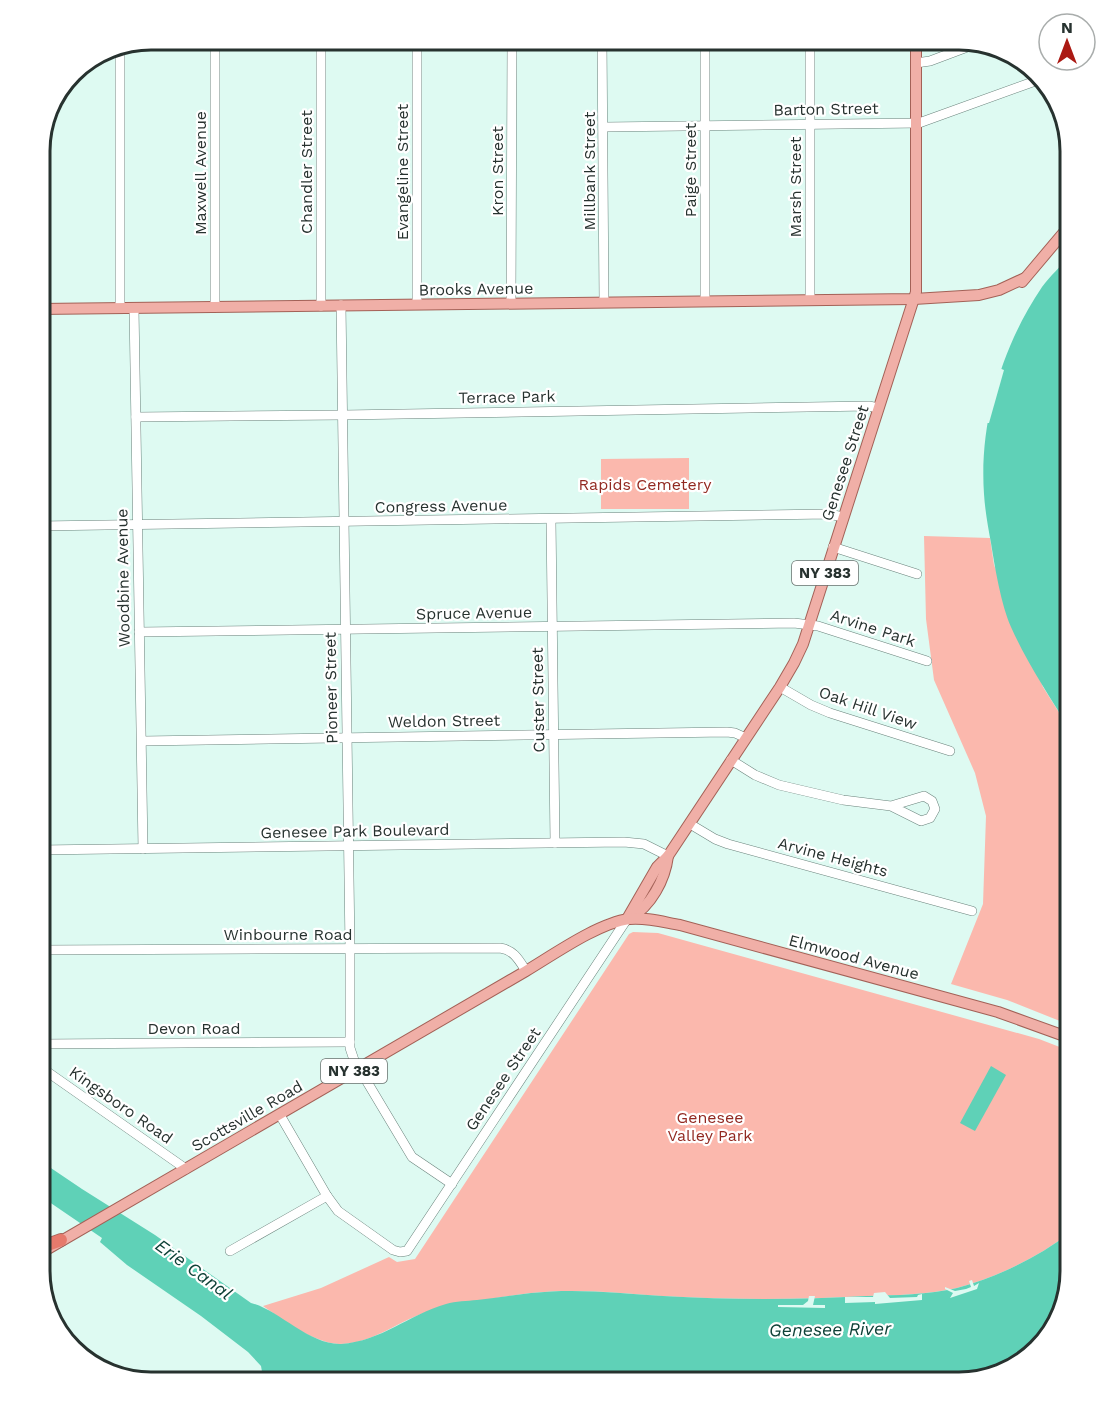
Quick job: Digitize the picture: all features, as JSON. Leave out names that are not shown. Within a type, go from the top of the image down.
[{"type":"highway","points":[[50,1244],[62,1240]]},
{"type":"main road","name":"Genesee Street","points":[[627,920],[657,867],[668,856],[690,824],[780,687],[797,658],[809,624],[916,290],[916,50]]},
{"type":"main road","name":"Brooks Avenue","points":[[50,309],[914,299],[985,294],[1025,278],[1038,266],[1060,238]]},
{"type":"main road","name":"Elmwood Avenue","points":[[627,920],[646,919],[680,925],[998,1012],[1060,1034]]},
{"type":"main road","name":"Scottsville Road","points":[[50,1247],[525,971],[594,932],[627,920]]},
{"type":"street","name":"Maxwell Avenue","points":[[215,50],[215,307]]},
{"type":"street","name":"Chandler Street","points":[[321,50],[321,306]]},
{"type":"street","name":"Evangeline Street","points":[[417,50],[417,304]]},
{"type":"street","name":"Kron Street","points":[[512,50],[512,303]]},
{"type":"street","name":"Millbank Street","points":[[602,50],[604,302]]},
{"type":"street","name":"Paige Street","points":[[705,50],[705,301]]},
{"type":"street","name":"Marsh Street","points":[[810,50],[810,300]]},
{"type":"street","points":[[916,63],[930,61],[959,50]]},
{"type":"street","points":[[120,54],[120,308]]},
{"type":"street","name":"Barton Street","points":[[604,127],[916,123],[1032,82]]},
{"type":"street","name":"Pioneer Street","points":[[341,305],[350,1042],[352,1055],[359,1068],[412,1157],[452,1184]]},
{"type":"street","name":"Woodbine Avenue","points":[[134,308],[143,849]]},
{"type":"street","name":"Terrace Park","points":[[136,417],[865,406],[878,408]]},
{"type":"street","name":"Congress Avenue","points":[[50,526],[829,514],[843,517]]},
{"type":"street","name":"Custer Street","points":[[551,520],[555,843]]},
{"type":"street","points":[[833,547],[917,574]]},
{"type":"street","name":"Spruce Avenue","points":[[139,632],[794,622],[809,624]]},
{"type":"street","name":"Arvine Park","points":[[809,624],[927,661]]},
{"type":"street","name":"Oak Hill View","points":[[780,687],[803,701],[830,713],[950,751]]},
{"type":"street","name":"Weldon Street","points":[[142,741],[728,732],[746,738]]},
{"type":"street","points":[[731,760],[762,778],[788,788],[852,802],[891,806]]},
{"type":"street","name":"Arvine Heights","points":[[690,824],[715,839],[729,844],[972,911]]},
{"type":"street","name":"Genesee Park Boulevard","points":[[50,850],[637,842],[651,846],[668,856]]},
{"type":"street","name":"Genesee Street","points":[[327,1196],[347,1219],[393,1250],[403,1252],[410,1247],[627,920]]},
{"type":"street","name":"Winbourne Road","points":[[50,950],[505,948],[516,955],[525,971]]},
{"type":"street","name":"Devon Road","points":[[50,1044],[350,1042]]},
{"type":"street","name":"Kingsboro Road","points":[[50,1074],[186,1169]]},
{"type":"street","points":[[230,1251],[327,1196],[280,1115]]},
{"type":"green space","name":"Rapids Cemetery","points":[[689,458],[689,509],[601,509],[601,459]]},
{"type":"green space","points":[[924,536],[990,538],[994,565],[1043,687],[1060,714],[1060,1021],[1007,1000],[951,984],[983,904],[986,816],[975,773],[934,680],[926,619]]},
{"type":"green space","name":"Genesee Valley Park","points":[[633,932],[658,933],[1039,1039],[1060,1047],[1060,1240],[1044,1251],[1002,1272],[972,1284],[946,1290],[900,1295],[764,1299],[580,1291],[531,1293],[428,1312],[362,1341],[339,1344],[319,1340],[309,1335],[263,1306],[321,1288],[389,1257],[397,1262],[415,1259],[629,934]]},
{"type":"water","points":[[1060,267],[1060,714],[1031,667],[1007,618],[988,525],[983,467],[990,412],[1005,359],[1028,310]]},
{"type":"water","points":[[991,1066],[1006,1075],[975,1131],[960,1123]]},
{"type":"water","points":[[50,1167],[155,1235],[251,1303],[272,1312],[317,1339],[341,1344],[369,1338],[419,1314],[450,1303],[531,1293],[564,1291],[764,1299],[935,1292],[972,1284],[1002,1272],[1044,1251],[1060,1240],[1060,1272],[1052,1310],[1034,1338],[1015,1355],[997,1365],[972,1372],[262,1372],[261,1366],[248,1352],[127,1265],[100,1242],[102,1238],[50,1203]]},
{"type":"pier","points":[[999,368],[1004,370],[989,423],[984,423],[987,411]]},
{"type":"pier","points":[[972,1280],[974,1286],[979,1283],[977,1289],[950,1298],[953,1293],[945,1289],[945,1287],[955,1291],[966,1289],[971,1287],[969,1281]]},
{"type":"pier","points":[[885,1292],[890,1298],[917,1297],[922,1294],[922,1300],[875,1304],[875,1302],[845,1303],[845,1297],[873,1297],[874,1293]]},
{"type":"pier","points":[[809,1296],[815,1296],[813,1305],[825,1305],[825,1308],[778,1307],[778,1305],[803,1305],[808,1301]]},
{"type":"water label","name":"Erie Canal","points":[[194,1269]]},
{"type":"water label","name":"Genesee River","points":[[830,1329]]}]
